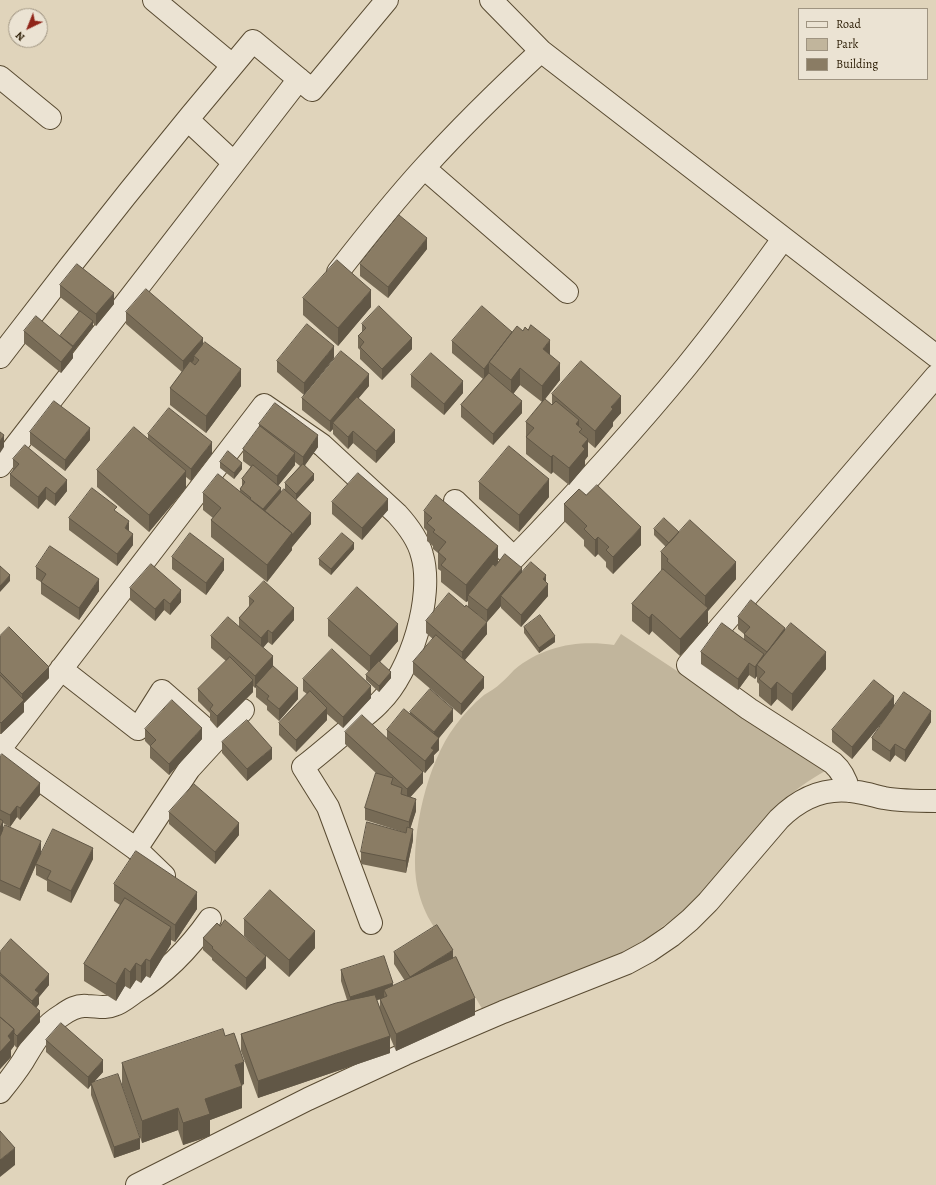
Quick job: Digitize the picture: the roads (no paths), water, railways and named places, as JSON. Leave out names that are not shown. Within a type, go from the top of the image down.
[{"type":"street","points":[[154,0],[232,65]]},
{"type":"street","points":[[0,357],[61,277],[253,41],[312,90],[387,0]]},
{"type":"street","points":[[491,0],[541,52],[936,356]]},
{"type":"street","points":[[338,272],[380,219],[424,168],[467,122],[541,52]]},
{"type":"street","points":[[0,77],[50,118]]},
{"type":"street","points":[[0,466],[299,79]]},
{"type":"street","points":[[188,120],[234,163]]},
{"type":"street","points":[[424,168],[567,292]]},
{"type":"street","points":[[455,501],[514,558],[576,494],[634,428],[700,350],[784,239]]},
{"type":"street","points":[[849,791],[842,772],[833,763],[749,709],[688,665],[936,376]]},
{"type":"street","points":[[169,880],[136,849],[0,750],[264,405],[322,445],[397,514],[408,526],[416,539],[422,554],[426,572],[426,590],[418,628],[406,661],[394,685],[381,702],[304,767],[328,807],[371,923]]},
{"type":"street","points":[[61,669],[138,729],[162,691],[217,739]]},
{"type":"street","points":[[136,849],[189,769],[243,710]]},
{"type":"street","points":[[137,1185],[308,1099],[405,1054],[503,1012],[627,963],[665,940],[690,920],[708,902],[790,808],[816,794],[829,791],[849,791],[890,799],[936,801]]},
{"type":"street","points":[[0,1092],[12,1078],[42,1031],[54,1020],[72,1008],[80,1006],[104,1008],[114,1005],[151,982],[174,963],[210,919]]}]
